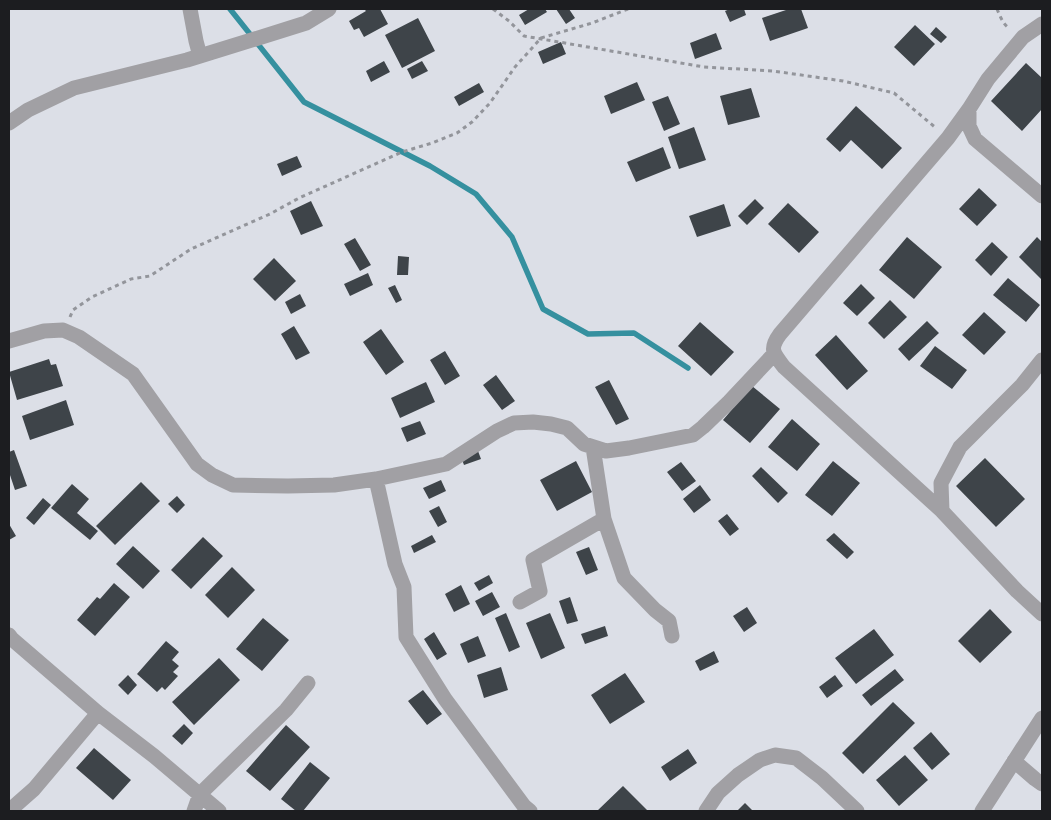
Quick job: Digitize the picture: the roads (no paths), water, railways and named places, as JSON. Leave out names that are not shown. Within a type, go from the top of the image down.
[{"type":"street","points":[[190,9],[200,56]]},
{"type":"street","points":[[9,123],[28,110],[74,88],[200,56],[306,23],[329,9]]},
{"type":"street","points":[[1042,24],[1022,36],[988,79],[948,138],[780,334],[774,342],[773,348],[774,354],[784,366],[942,511],[1042,614]]},
{"type":"street","points":[[969,109],[969,126],[976,139],[1042,196]]},
{"type":"street","points":[[9,341],[44,331],[63,330],[79,337],[133,374],[197,464],[212,475],[233,485],[288,486],[334,485],[376,479],[446,464],[497,431],[514,423],[533,422],[568,428],[584,444],[606,451],[693,435],[729,402],[774,354]]},
{"type":"street","points":[[942,511],[941,483],[960,447],[1022,384],[1042,360]]},
{"type":"street","points":[[593,447],[604,519],[624,578],[668,621],[672,636]]},
{"type":"street","points":[[376,479],[395,564],[404,587],[406,637],[445,699],[524,806],[530,811]]},
{"type":"street","points":[[520,602],[540,591],[533,560],[604,519]]},
{"type":"street","points":[[9,635],[98,713],[154,756],[220,811]]},
{"type":"street","points":[[194,811],[200,794],[286,710],[308,683]]},
{"type":"street","points":[[9,811],[34,789],[98,713]]},
{"type":"street","points":[[982,811],[1042,718]]},
{"type":"street","points":[[706,811],[718,793],[738,774],[760,760],[776,755],[796,758],[822,778],[857,811]]},
{"type":"street","points":[[1014,761],[1042,784]]},
{"type":"waterway","points":[[230,9],[304,102],[430,166],[476,194],[512,237],[543,309],[588,334],[634,333],[688,368]]}]
